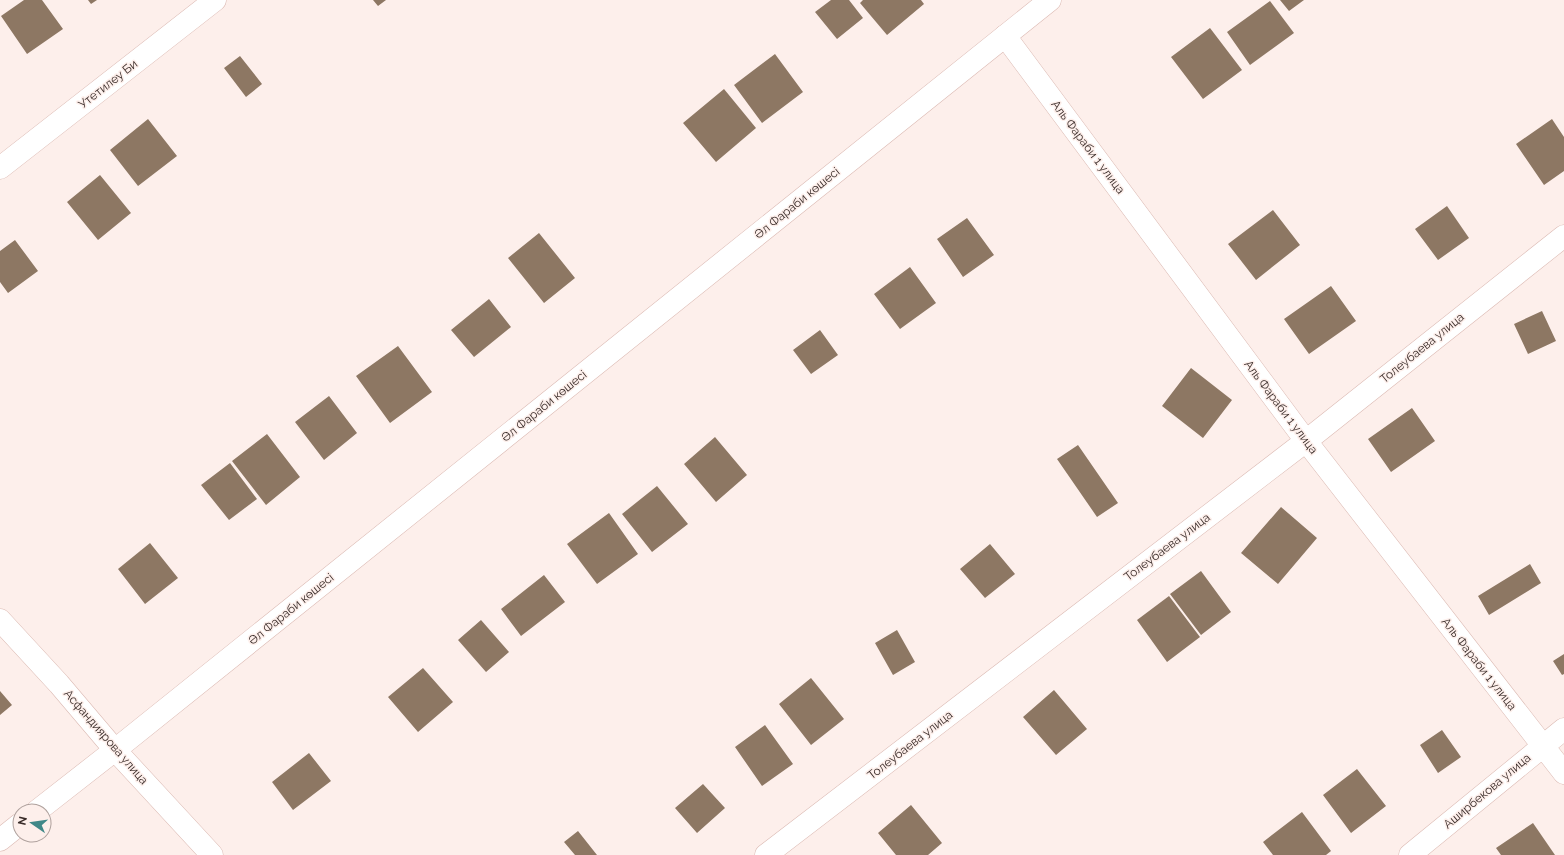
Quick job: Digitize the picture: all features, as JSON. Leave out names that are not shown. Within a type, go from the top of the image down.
[{"type":"street","name":"Утетилеу Би","points":[[0,168],[215,0]]},
{"type":"street","name":"Әл Фараби көшесі","points":[[47,803],[1050,0]]},
{"type":"street","name":"Аль Фараби 1 улица","points":[[1005,36],[1306,441],[1564,774]]},
{"type":"street","name":"Толеубаева улица","points":[[766,855],[1306,441],[1564,236]]},
{"type":"street","name":"Асфандиярова улица","points":[[0,620],[59,684],[115,750],[212,855]]},
{"type":"street","name":"Аширбекова улица","points":[[1410,855],[1542,745],[1564,729]]},
{"type":"street","points":[[0,840],[12,830]]},
{"type":"building","points":[[24,0],[42,0],[63,29],[27,54],[1,16]]},
{"type":"building","points":[[88,0],[97,0],[91,4]]},
{"type":"building","points":[[373,0],[386,0],[378,6]]},
{"type":"building","points":[[831,0],[849,0],[863,18],[837,39],[815,12]]},
{"type":"building","points":[[863,0],[921,0],[924,4],[887,35],[860,3]]},
{"type":"building","points":[[1280,0],[1304,0],[1289,11]]},
{"type":"building","points":[[1270,1],[1294,33],[1250,65],[1227,32]]},
{"type":"building","points":[[1210,28],[1242,70],[1203,99],[1171,57]]},
{"type":"building","points":[[775,54],[803,92],[762,123],[734,85]]},
{"type":"building","points":[[240,56],[262,84],[246,97],[224,68]]},
{"type":"building","points":[[724,89],[756,128],[716,162],[683,123]]},
{"type":"building","points":[[148,119],[177,156],[138,186],[110,150]]},
{"type":"building","points":[[1552,119],[1564,137],[1564,171],[1544,185],[1516,144]]},
{"type":"building","points":[[100,175],[131,213],[98,240],[67,202]]},
{"type":"building","points":[[1447,206],[1469,238],[1438,260],[1415,229]]},
{"type":"building","points":[[1273,210],[1300,245],[1256,280],[1228,244]]},
{"type":"building","points":[[967,218],[994,255],[963,277],[937,239]]},
{"type":"building","points":[[539,233],[575,278],[544,303],[508,258]]},
{"type":"building","points":[[15,240],[38,271],[8,293],[0,282],[0,251]]},
{"type":"building","points":[[910,267],[936,303],[900,329],[874,294]]},
{"type":"building","points":[[1331,286],[1356,321],[1309,354],[1284,319]]},
{"type":"building","points":[[489,299],[511,327],[474,357],[451,330]]},
{"type":"building","points":[[1542,311],[1556,341],[1528,354],[1514,324]]},
{"type":"building","points":[[820,330],[838,355],[811,374],[793,350]]},
{"type":"building","points":[[398,346],[432,392],[390,423],[356,376]]},
{"type":"building","points":[[1191,368],[1232,400],[1203,438],[1162,406]]},
{"type":"building","points":[[329,396],[357,433],[324,460],[295,422]]},
{"type":"building","points":[[1412,408],[1435,441],[1391,472],[1368,439]]},
{"type":"building","points":[[267,434],[300,477],[266,505],[232,461]]},
{"type":"building","points":[[715,437],[747,475],[716,502],[684,464]]},
{"type":"building","points":[[1078,445],[1118,503],[1097,517],[1057,459]]},
{"type":"building","points":[[230,463],[257,499],[229,520],[201,485]]},
{"type":"building","points":[[657,486],[688,524],[652,552],[622,514]]},
{"type":"building","points":[[1281,507],[1317,538],[1278,584],[1241,553]]},
{"type":"building","points":[[609,513],[638,554],[597,584],[567,544]]},
{"type":"building","points":[[150,543],[178,578],[145,604],[118,569]]},
{"type":"building","points":[[990,544],[1015,574],[985,598],[960,569]]},
{"type":"building","points":[[1530,564],[1541,583],[1489,615],[1478,596]]},
{"type":"building","points":[[1201,571],[1231,612],[1201,635],[1170,594]]},
{"type":"building","points":[[544,575],[565,602],[521,636],[501,609]]},
{"type":"building","points":[[1169,596],[1200,637],[1167,662],[1137,620]]},
{"type":"building","points":[[481,620],[509,652],[486,672],[458,640]]},
{"type":"building","points":[[897,630],[915,662],[893,675],[875,643]]},
{"type":"building","points":[[1564,654],[1564,674],[1562,675],[1553,661]]},
{"type":"building","points":[[423,668],[453,702],[418,732],[388,697]]},
{"type":"building","points":[[811,678],[844,719],[811,745],[779,704]]},
{"type":"building","points":[[1054,690],[1087,729],[1056,755],[1023,717]]},
{"type":"building","points":[[0,691],[12,705],[0,715]]},
{"type":"building","points":[[765,725],[793,764],[762,786],[735,747]]},
{"type":"building","points":[[1442,730],[1461,757],[1438,773],[1420,745]]},
{"type":"building","points":[[309,753],[331,781],[293,810],[272,782]]},
{"type":"building","points":[[1357,769],[1386,806],[1351,833],[1323,795]]},
{"type":"building","points":[[703,784],[725,808],[697,833],[675,808]]},
{"type":"building","points":[[911,805],[942,843],[928,855],[896,855],[878,833]]},
{"type":"building","points":[[1302,812],[1331,851],[1326,855],[1273,855],[1263,842]]},
{"type":"building","points":[[1533,823],[1555,855],[1501,855],[1496,848]]},
{"type":"building","points":[[578,831],[597,855],[575,855],[564,842]]}]
